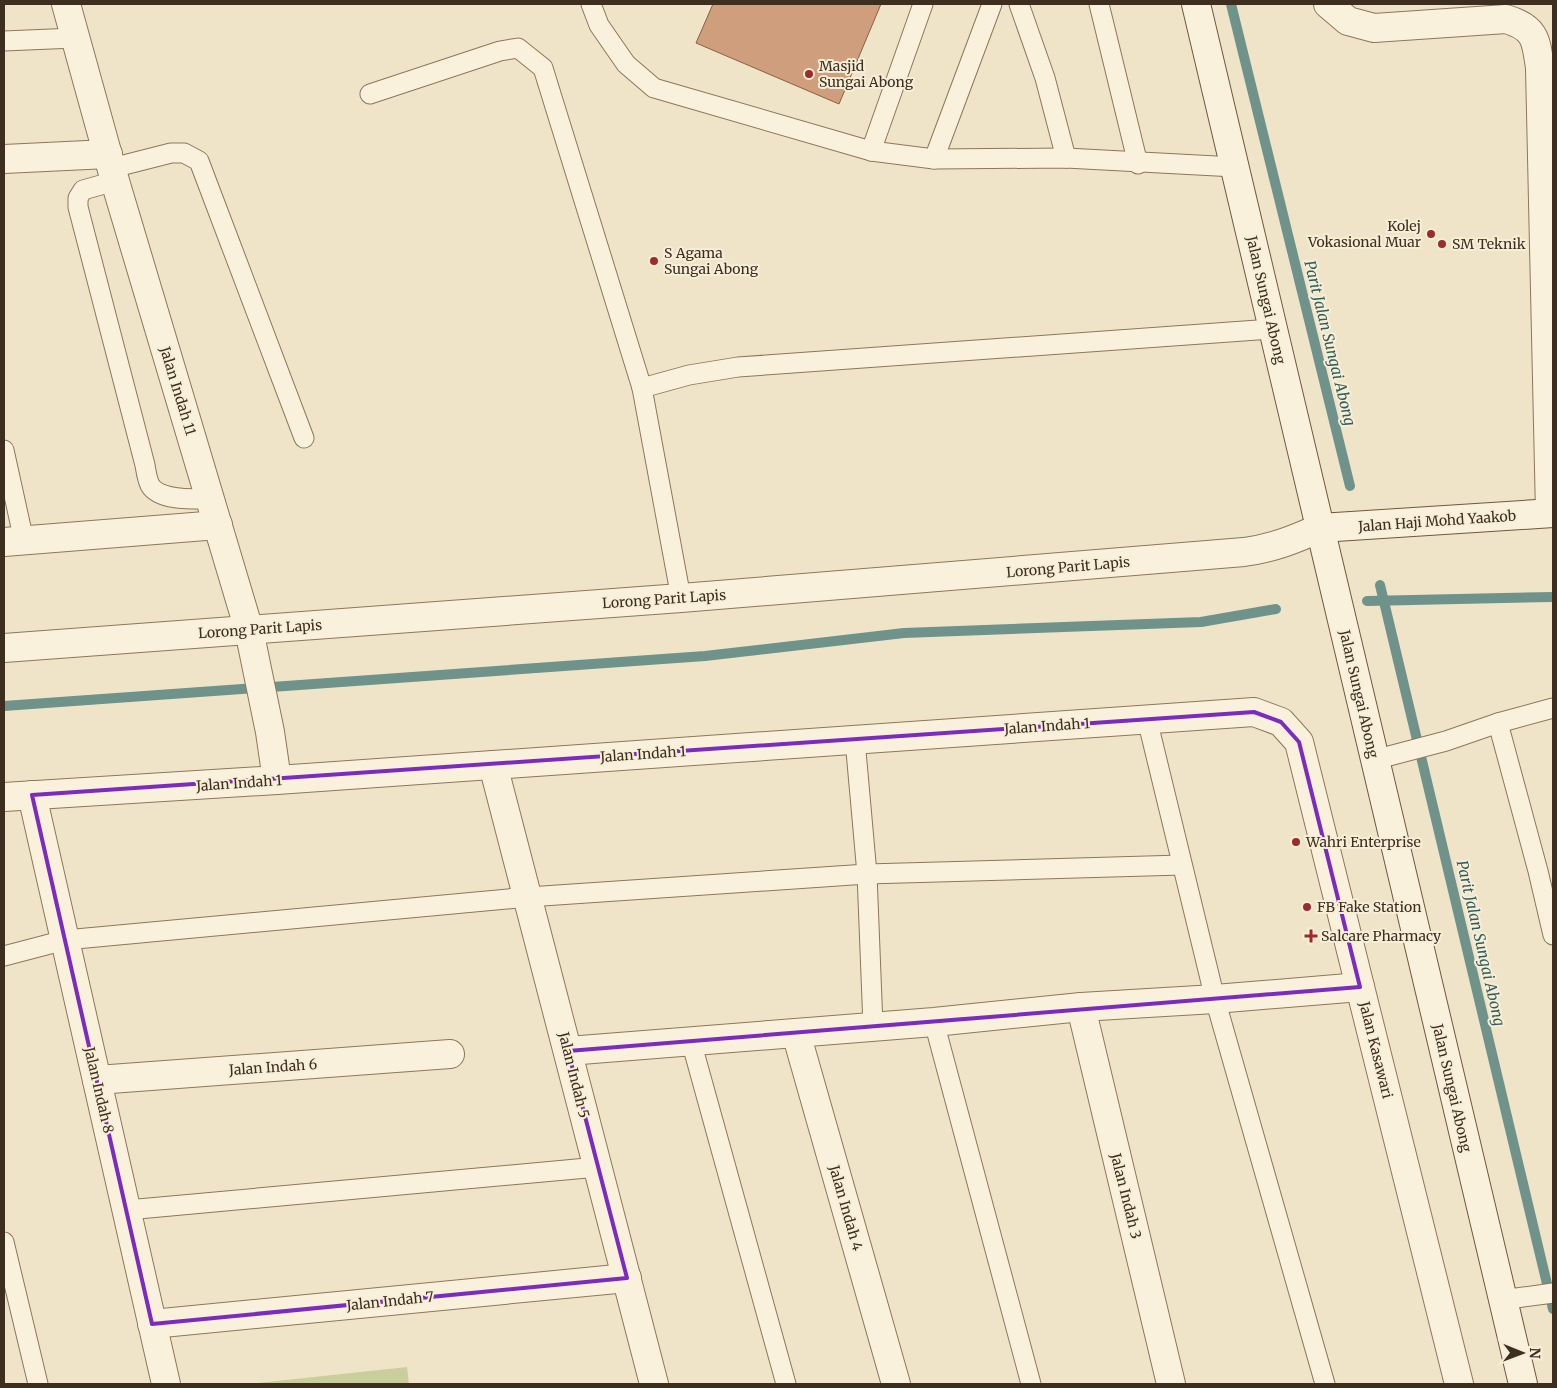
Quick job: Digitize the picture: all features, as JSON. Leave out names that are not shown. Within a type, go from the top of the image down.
[{"type":"street","name":"Jalan Indah 11","points":[[66,4],[112,167],[249,630],[270,732],[277,780]]},
{"type":"street","name":"Jalan Sungai Abong","points":[[1196,4],[1523,1384]]},
{"type":"street","points":[[1328,4],[1348,21],[1374,28],[1506,18],[1521,23],[1536,39],[1540,68],[1552,513]]},
{"type":"street","points":[[4,159],[112,167]]},
{"type":"street","points":[[14,541],[214,512]]},
{"type":"street","name":"Jalan Haji Mohd Yaakob","points":[[1320,528],[1552,513]]},
{"type":"street","name":"Lorong Parit Lapis","points":[[4,648],[681,598],[1244,552],[1268,549],[1284,544],[1320,528]]},
{"type":"street","name":"Jalan Indah 1","points":[[4,797],[277,780],[1254,712],[1281,722]]},
{"type":"street","name":"Jalan Kasawari","points":[[1281,722],[1300,742],[1458,1384]]},
{"type":"street","name":"Jalan Indah 5","points":[[493,765],[654,1384]]},
{"type":"street","name":"Jalan Indah 8","points":[[32,795],[166,1384]]},
{"type":"street","points":[[568,1051],[934,1022],[1081,1008],[1360,987]]},
{"type":"street","name":"Jalan Indah 3","points":[[1081,1008],[1172,1384]]},
{"type":"street","name":"Jalan Indah 4","points":[[796,1032],[896,1384]]},
{"type":"street","name":"Jalan Indah 6","points":[[97,1080],[450,1054]]},
{"type":"street","name":"Jalan Indah 7","points":[[152,1324],[627,1278]]},
{"type":"lane","points":[[591,4],[599,25],[626,64],[654,88],[871,151],[934,159],[1066,158],[1138,164],[1234,167]]},
{"type":"lane","points":[[871,151],[923,4]]},
{"type":"lane","points":[[934,159],[992,4]]},
{"type":"lane","points":[[1018,4],[1045,78],[1066,158]]},
{"type":"lane","points":[[1099,4],[1138,164]]},
{"type":"lane","points":[[4,41],[75,38]]},
{"type":"lane","points":[[370,94],[500,51],[518,48],[543,68],[642,388],[681,598]]},
{"type":"lane","points":[[214,512],[178,498],[161,494],[151,486],[78,207],[78,198],[82,190],[112,167],[171,153],[184,153],[199,161],[304,438]]},
{"type":"lane","points":[[642,388],[689,375],[738,368],[1272,329]]},
{"type":"lane","points":[[4,450],[14,541]]},
{"type":"lane","points":[[1374,760],[1446,741],[1498,723],[1553,708]]},
{"type":"lane","points":[[1147,720],[1215,999],[1325,1384]]},
{"type":"lane","points":[[1498,723],[1546,870],[1553,935]]},
{"type":"lane","points":[[855,740],[867,874],[873,1026]]},
{"type":"lane","points":[[4,956],[65,940],[528,897],[867,874],[1182,866]]},
{"type":"lane","points":[[934,1022],[1031,1384]]},
{"type":"lane","points":[[691,1041],[786,1384]]},
{"type":"lane","points":[[127,1210],[598,1167]]},
{"type":"lane","points":[[4,1242],[38,1384]]},
{"type":"lane","points":[[1502,1300],[1545,1294]]},
{"type":"highlighted area","points":[[1254,712],[1281,722],[1299,742],[1360,987],[568,1051],[627,1278],[152,1324],[32,795]]},
{"type":"green space","points":[[407,1367],[409,1384],[258,1384],[258,1383]]},
{"type":"building","name":"Masjid Sungai Abong","points":[[713,4],[881,4],[839,104],[696,43]]},
{"type":"waterway","name":"Parit Jalan Sungai Abong","points":[[1231,4],[1350,486]]},
{"type":"waterway","name":"Parit Jalan Sungai Abong","points":[[1380,585],[1553,1309]]},
{"type":"waterway","points":[[1367,601],[1553,597]]},
{"type":"waterway","points":[[4,706],[705,656],[904,633],[1201,622],[1276,609]]},
{"type":"place","name":"Masjid Sungai Abong","points":[[809,74]]},
{"type":"place","name":"Kolej Vokasional Muar","points":[[1431,234]]},
{"type":"place","name":"SM Teknik","points":[[1442,244]]},
{"type":"place","name":"S Agama Sungai Abong","points":[[654,261]]},
{"type":"place","name":"Wahri Enterprise","points":[[1296,842]]},
{"type":"place","name":"FB Fake Station","points":[[1307,907]]},
{"type":"place","name":"Salcare Pharmacy","points":[[1311,936]]}]
